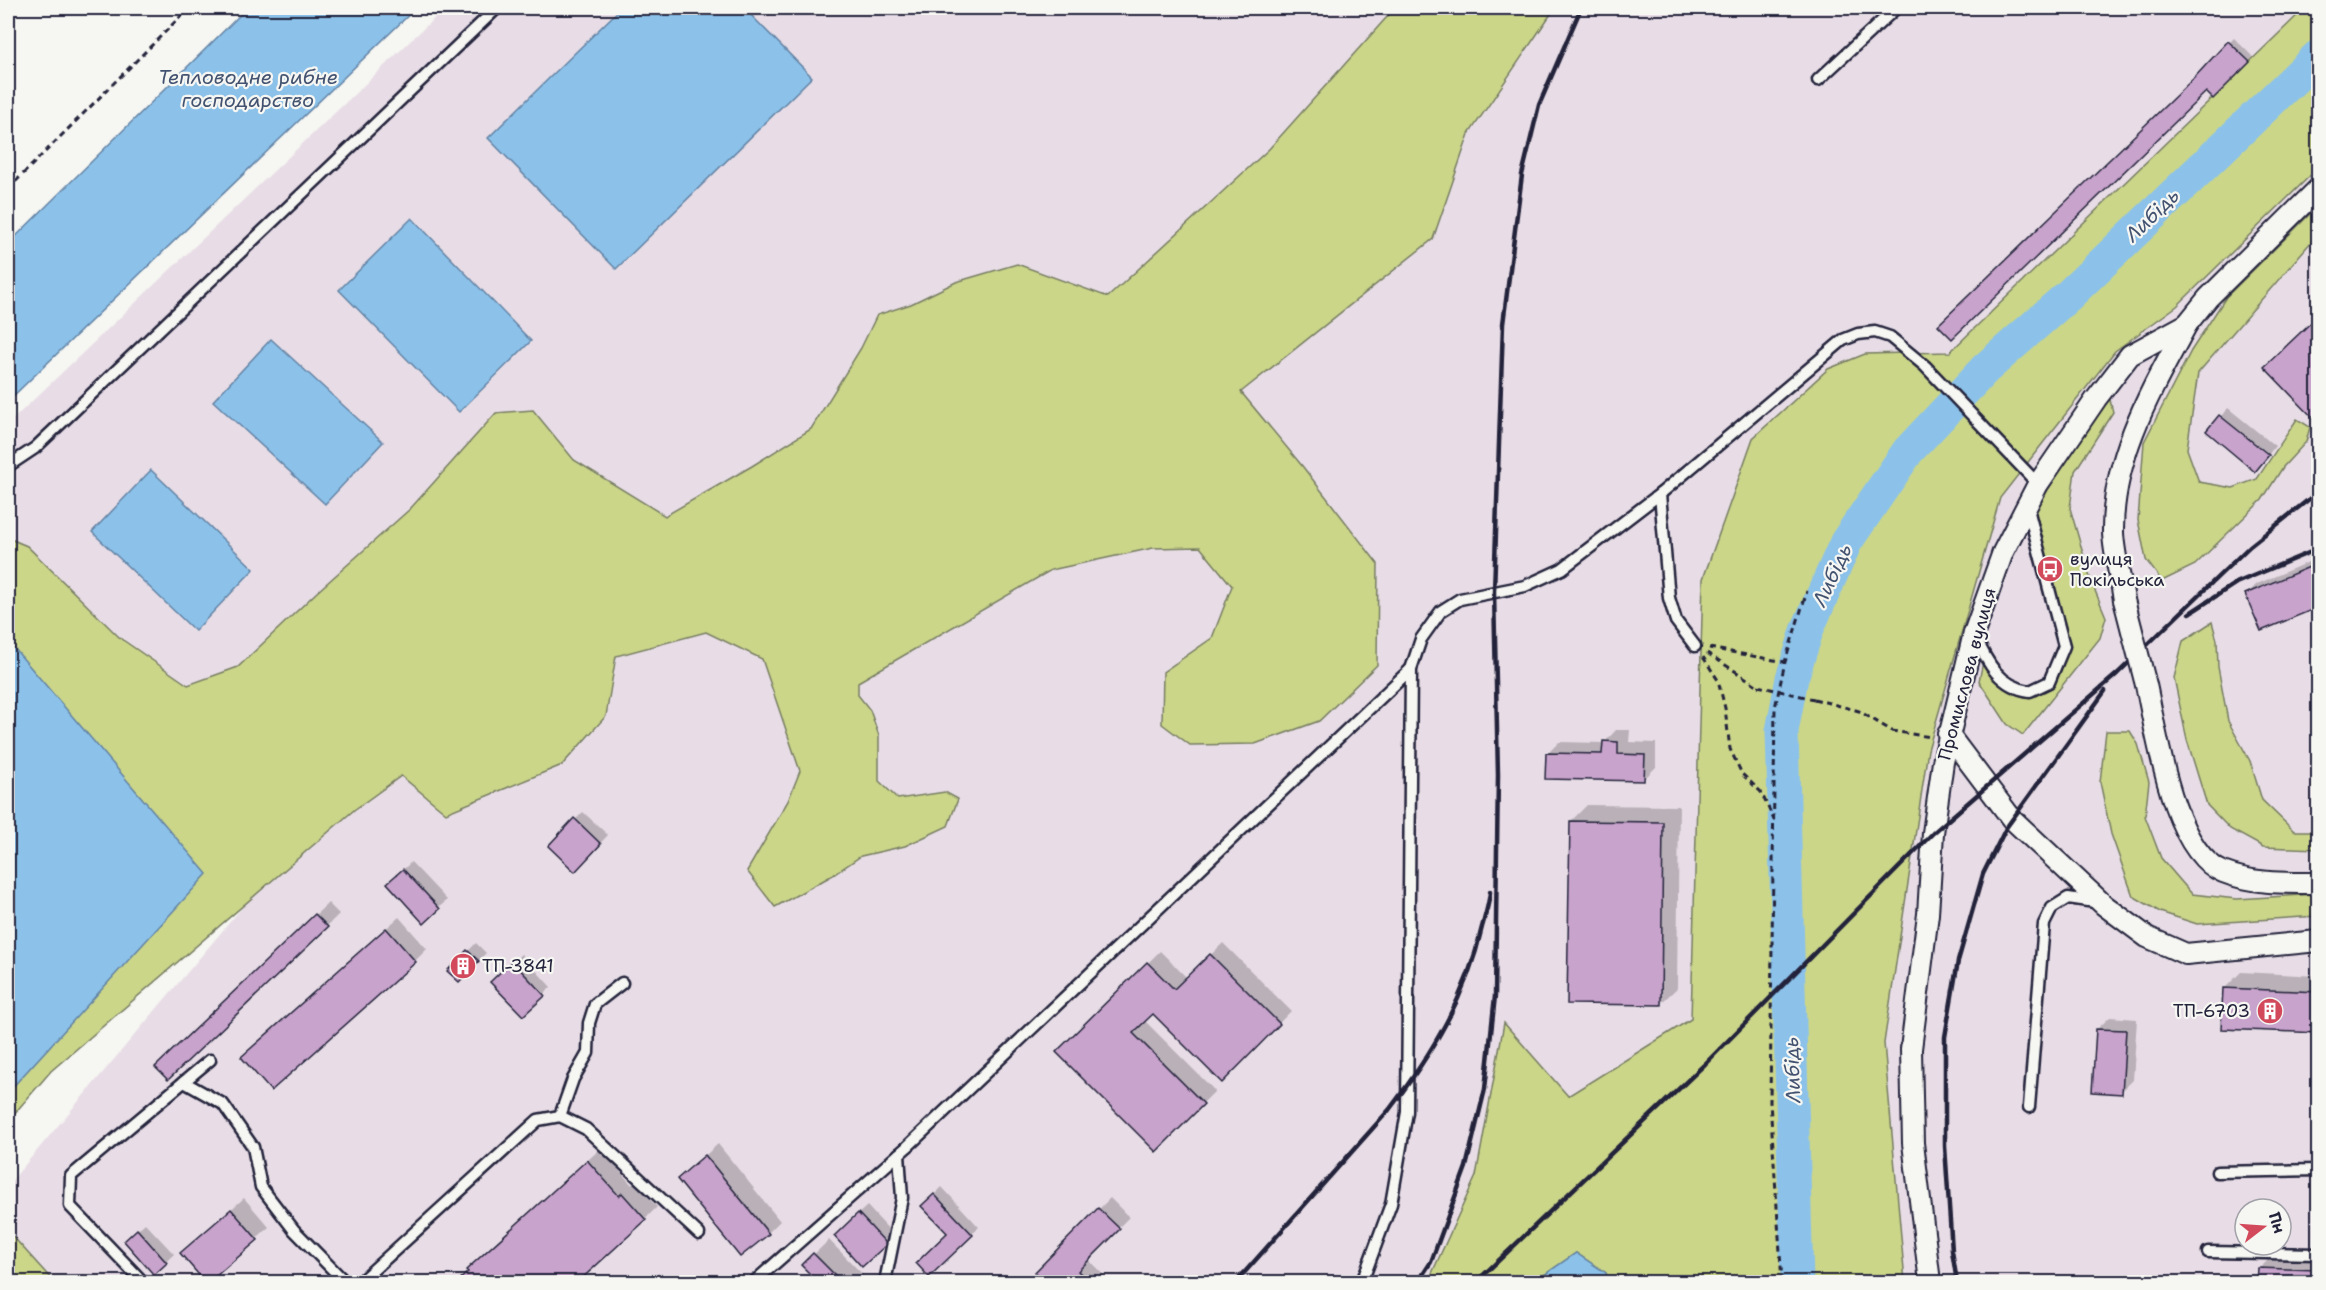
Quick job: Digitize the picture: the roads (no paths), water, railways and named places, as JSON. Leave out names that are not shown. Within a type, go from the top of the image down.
[{"type":"street","name":"Промислова вулиця","points":[[1930,1282],[1912,1143],[1911,1049],[1928,914],[1933,833],[1948,737],[1974,633],[2002,552],[2038,484],[2096,399],[2130,355],[2187,324],[2208,298],[2319,189]]},
{"type":"street","points":[[2187,324],[2129,440],[2116,491],[2113,534],[2124,600],[2168,781],[2180,822],[2194,846],[2208,862],[2221,871],[2263,882],[2319,882]]},
{"type":"street","points":[[1948,737],[2012,819],[2104,905],[2147,937],[2186,954],[2319,941]]},
{"type":"lane","points":[[8,466],[35,448],[497,8]]},
{"type":"lane","points":[[1818,80],[1896,8]]},
{"type":"lane","points":[[1362,1282],[1391,1204],[1407,1112],[1411,669],[1421,639],[1441,611],[1460,599],[1525,586],[1562,569],[1660,494],[1843,340],[1858,333],[1875,332],[1890,336],[1925,366],[2038,484]]},
{"type":"lane","points":[[1660,494],[1669,598],[1676,621],[1695,646]]},
{"type":"lane","points":[[1974,633],[1984,657],[2005,683],[2020,690],[2030,691],[2049,682],[2064,646],[2027,505]]},
{"type":"lane","points":[[754,1282],[899,1154],[1411,669]]},
{"type":"lane","points":[[2029,1107],[2044,924],[2052,908],[2068,897],[2104,905]]},
{"type":"lane","points":[[560,1116],[573,1079],[588,1053],[589,1023],[595,1004],[622,983]]},
{"type":"lane","points":[[143,1282],[70,1206],[71,1176],[210,1060]]},
{"type":"lane","points":[[184,1082],[223,1104],[253,1147],[261,1187],[294,1230],[345,1282]]},
{"type":"lane","points":[[360,1282],[538,1120],[560,1116],[586,1129],[699,1234]]},
{"type":"lane","points":[[885,1282],[902,1198],[899,1154]]},
{"type":"lane","points":[[2217,1172],[2319,1170]]},
{"type":"lane","points":[[2208,1252],[2319,1254]]},
{"type":"water","name":"Тепловодне рибне господарство","points":[[247,8],[416,8],[8,401],[8,244]]},
{"type":"water","points":[[621,8],[744,8],[812,77],[616,269],[488,138]]},
{"type":"water","points":[[412,218],[531,341],[459,412],[339,290]]},
{"type":"water","points":[[271,339],[383,442],[325,504],[213,401]]},
{"type":"water","points":[[151,470],[254,569],[195,631],[92,532]]},
{"type":"water","points":[[8,641],[207,874],[8,1092]]},
{"type":"water","points":[[1576,1253],[1606,1273],[1608,1282],[1534,1282]]},
{"type":"waterway","name":"Либідь","points":[[1797,1282],[1782,731],[1792,678],[1808,628],[1846,542],[1908,451],[1985,369],[2069,295],[2318,56]]},
{"type":"railway","points":[[1418,1282],[1431,1262],[1466,1167],[1485,1089],[1495,996],[1498,775],[1494,592],[1503,324],[1522,175],[1539,105],[1581,8]]},
{"type":"railway","points":[[1476,1282],[1705,1064],[1933,833],[2117,674],[2250,546],[2318,492]]},
{"type":"railway","points":[[2190,613],[2236,583],[2318,549]]},
{"type":"railway","points":[[1957,1282],[1952,1251],[1945,1146],[1945,1037],[1958,961],[1983,874],[2006,828],[2105,691]]},
{"type":"railway","points":[[1236,1282],[1389,1110],[1419,1068],[1446,1024],[1467,977],[1490,892]]},
{"type":"place","name":"вулиця Покільська","points":[[2050,569]]},
{"type":"place","name":"ТП-3841","points":[[463,966]]},
{"type":"place","name":"ТП-6703","points":[[2270,1011]]}]
